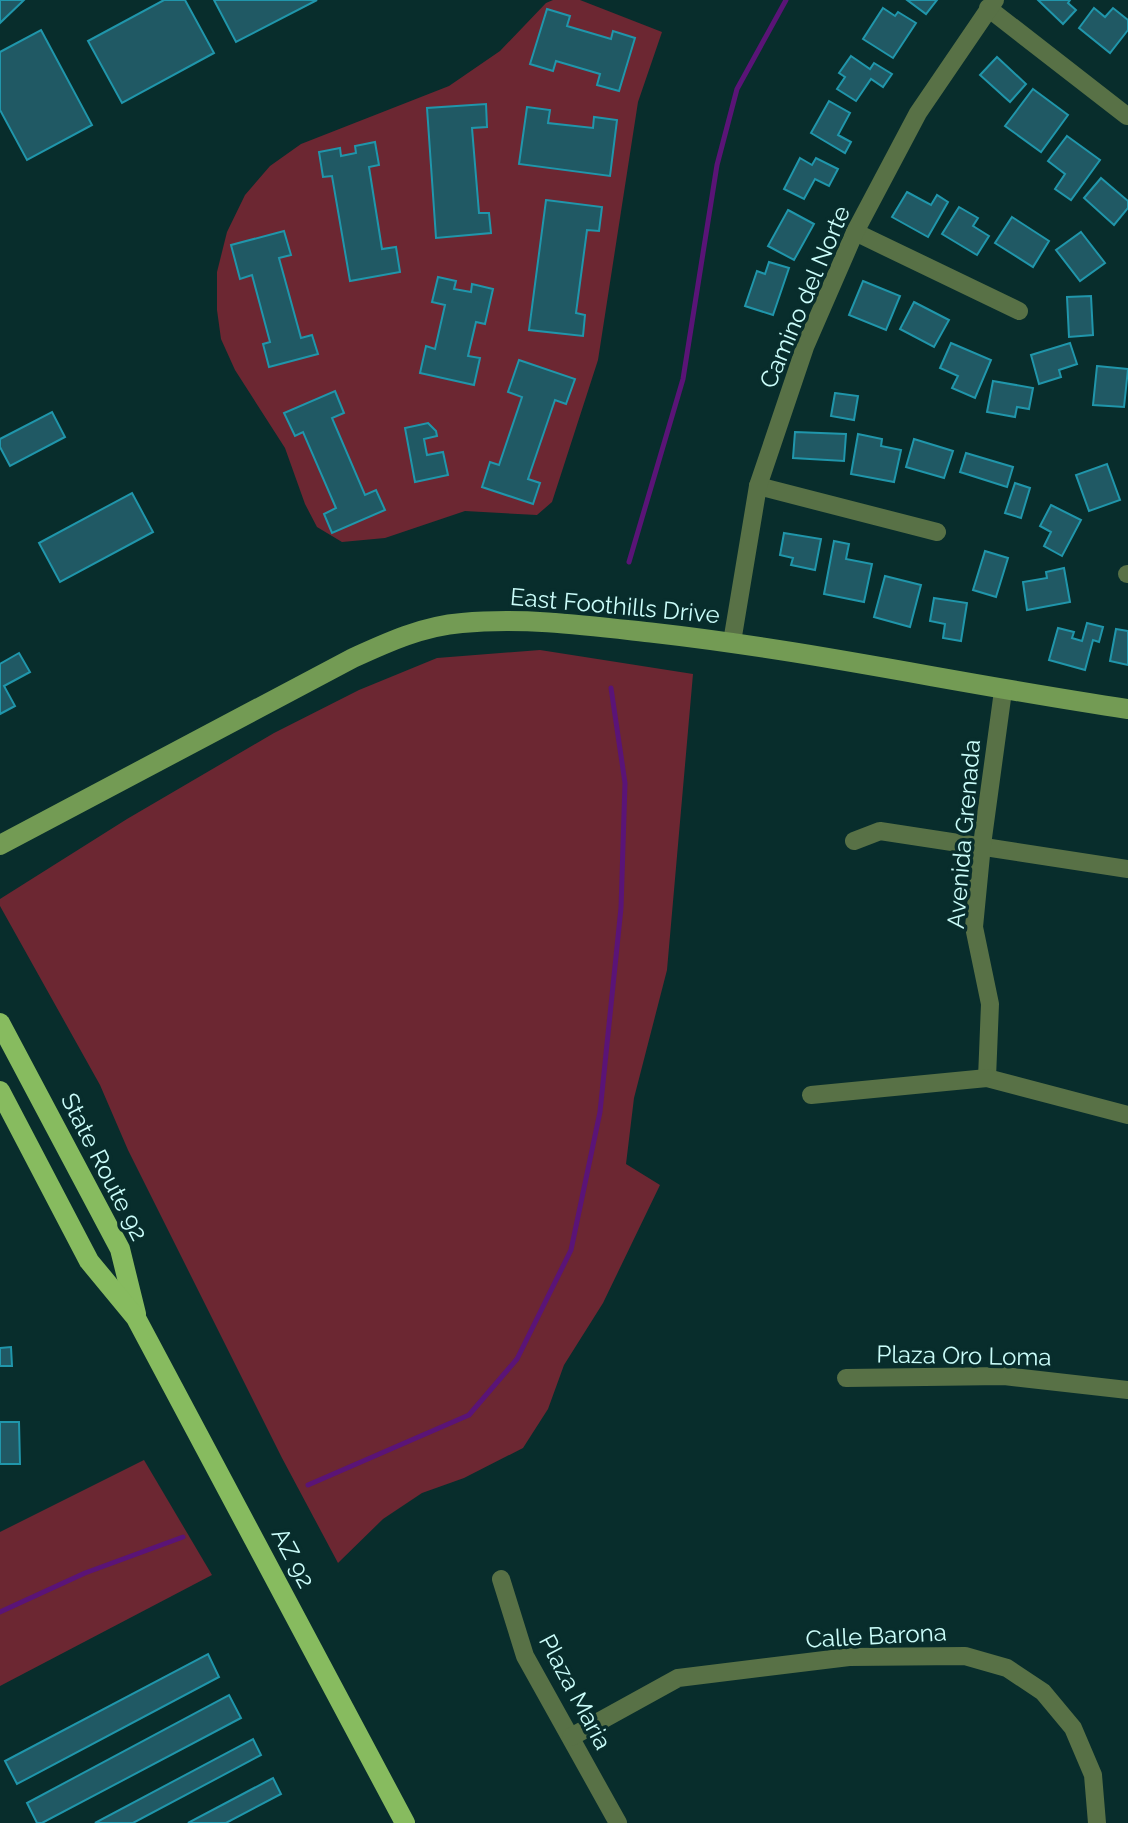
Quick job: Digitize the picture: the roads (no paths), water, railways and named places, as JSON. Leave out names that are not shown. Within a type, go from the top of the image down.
[{"type":"main road","name":"State Route 92","points":[[0,1023],[120,1249],[136,1318]]},
{"type":"main road","name":"AZ 92","points":[[0,1091],[89,1261],[136,1318],[405,1823]]},
{"type":"street","points":[[991,4],[1127,116]]},
{"type":"street","name":"Camino del Norte","points":[[732,642],[758,486],[805,347],[855,232],[918,113],[991,4]]},
{"type":"street","points":[[855,232],[1019,311]]},
{"type":"street","points":[[758,486],[937,532]]},
{"type":"street","name":"East Foothills Drive","points":[[0,845],[340,665],[407,634],[460,623],[542,620],[732,642],[1003,691],[1128,709]]},
{"type":"street","name":"Avenida Grenada","points":[[987,1078],[990,1004],[974,927],[1003,691]]},
{"type":"street","points":[[854,841],[880,831],[1128,869]]},
{"type":"street","points":[[811,1095],[987,1078],[1128,1115]]},
{"type":"street","name":"Plaza Oro Loma","points":[[846,1378],[1004,1376],[1128,1390]]},
{"type":"street","name":"Plaza Maria","points":[[501,1579],[525,1656],[618,1823]]},
{"type":"street","name":"Calle Barona","points":[[571,1737],[678,1678],[849,1657],[965,1656],[1007,1668],[1043,1692],[1073,1728],[1093,1775],[1097,1823]]},
{"type":"waterway","points":[[629,562],[683,379],[717,165],[737,89],[786,0]]},
{"type":"waterway","points":[[308,1485],[469,1415],[517,1359],[571,1250],[600,1112],[621,908],[625,783],[611,688]]},
{"type":"waterway","points":[[0,1612],[85,1573],[183,1537]]}]
